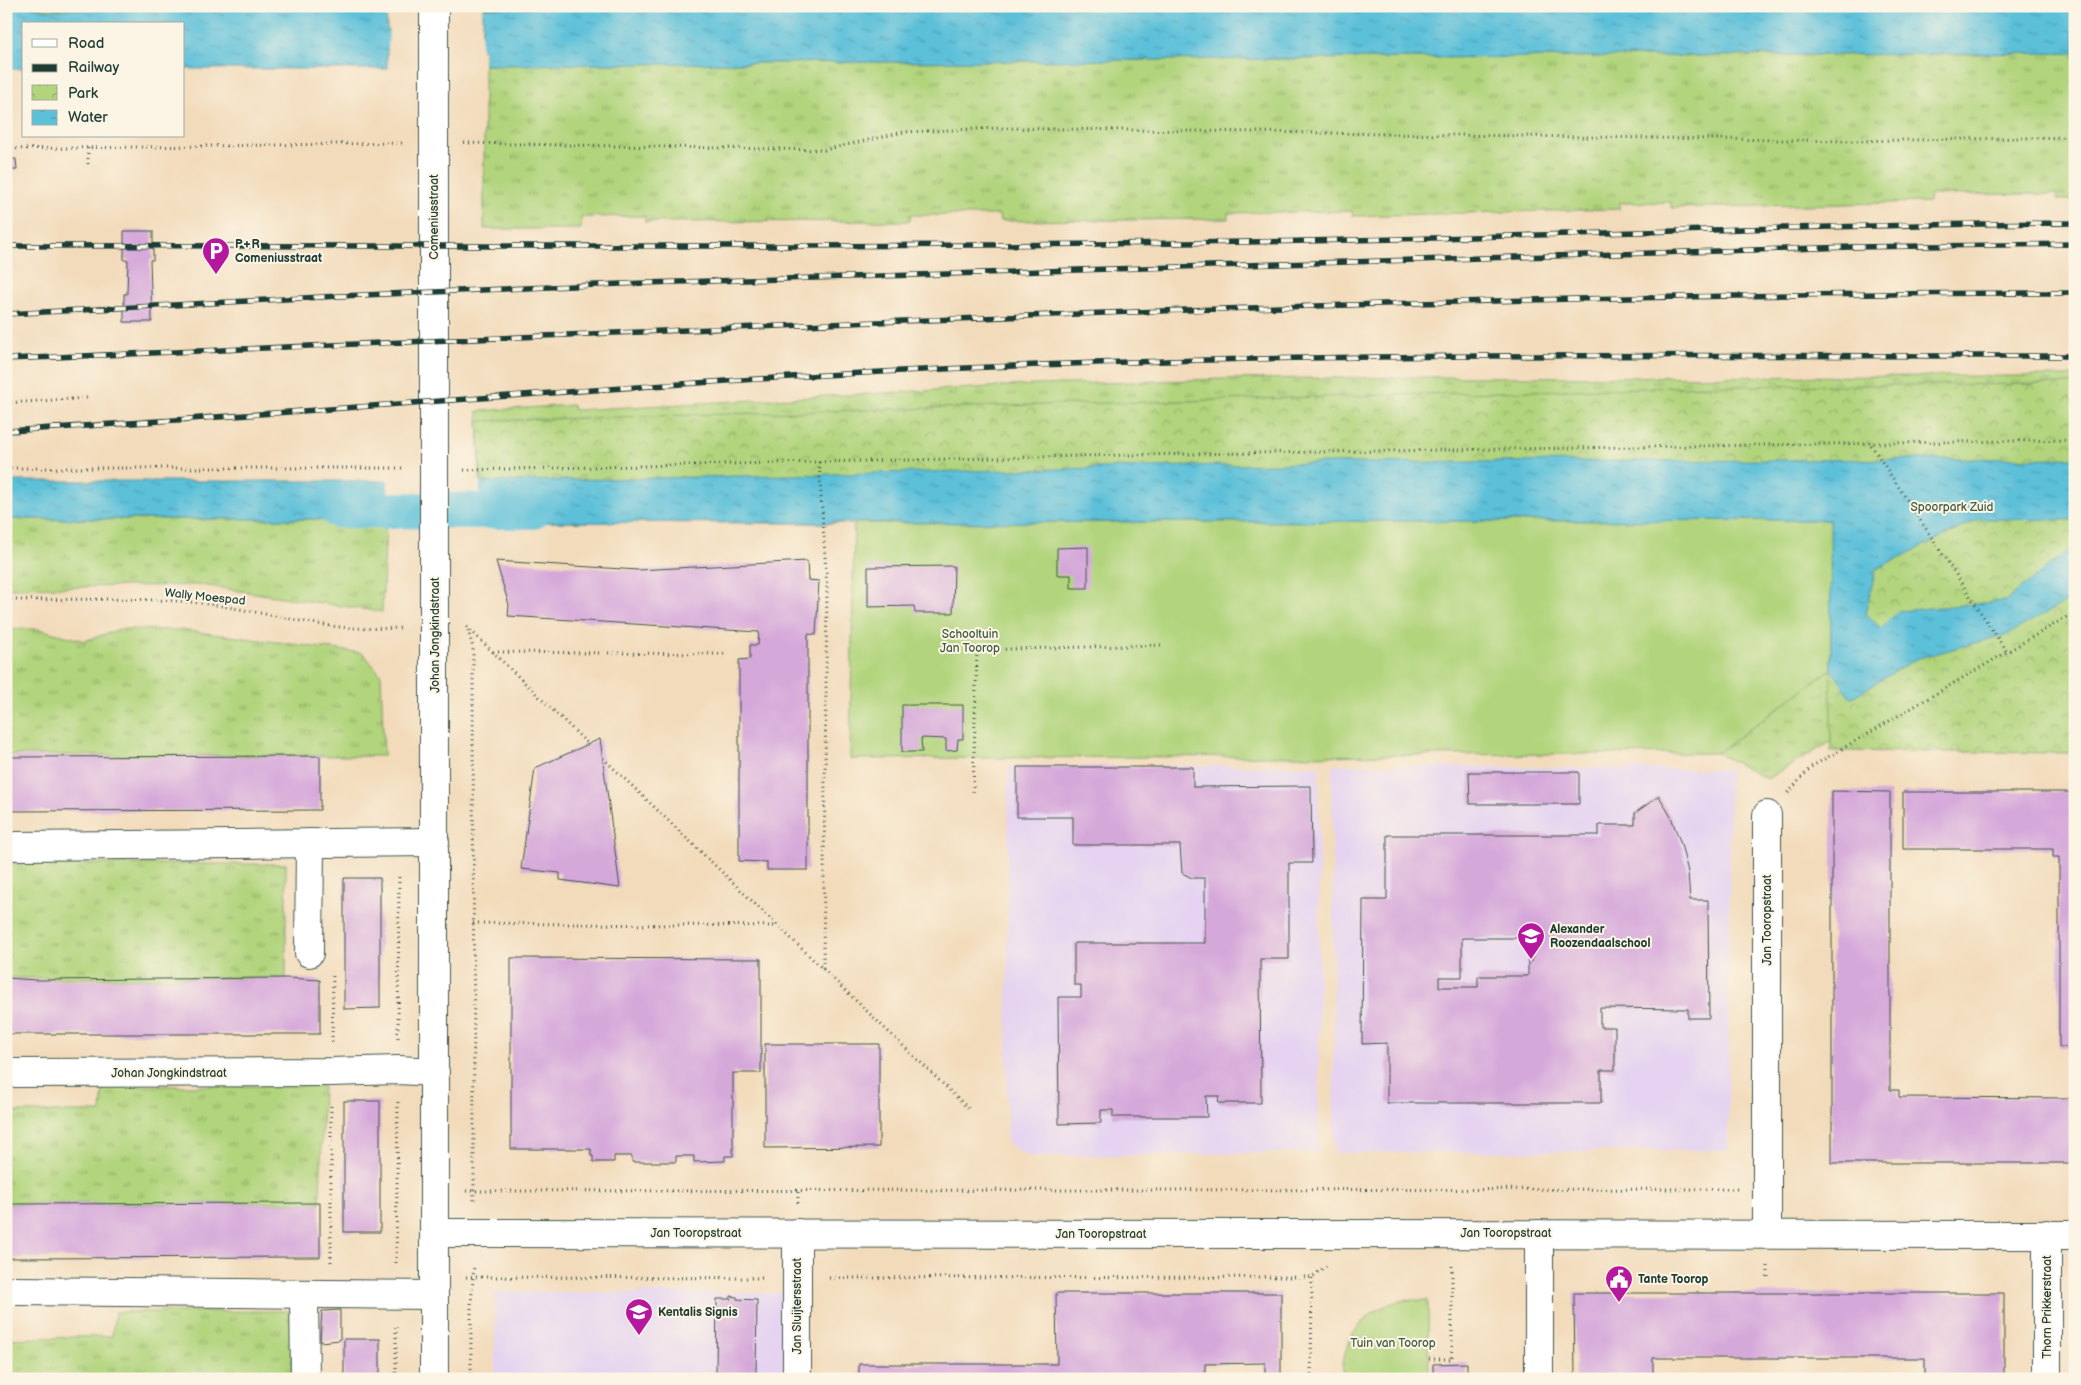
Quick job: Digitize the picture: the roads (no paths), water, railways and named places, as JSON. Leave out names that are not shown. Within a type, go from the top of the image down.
[{"type":"street","name":"Comeniusstraat","points":[[434,6],[435,427]]},
{"type":"street","name":"Johan Jongkindstraat","points":[[434,1379],[435,427]]},
{"type":"street","name":"Jan Tooropstraat","points":[[1767,815],[1767,1234]]},
{"type":"street","points":[[16,846],[435,842]]},
{"type":"street","points":[[309,953],[310,843]]},
{"type":"street","name":"Johan Jongkindstraat","points":[[6,1073],[398,1070],[435,1072]]},
{"type":"street","name":"Jan Tooropstraat","points":[[434,1233],[2075,1235]]},
{"type":"street","name":"Jan Sluijtersstraat","points":[[797,1379],[798,1234]]},
{"type":"street","points":[[1539,1234],[1540,1379]]},
{"type":"street","name":"Thorn Prikkerstraat","points":[[2047,1234],[2047,1379]]},
{"type":"street","points":[[13,1291],[396,1295],[434,1288]]},
{"type":"street","points":[[304,1379],[318,1294]]},
{"type":"water","points":[[6,6],[29,6],[45,10],[386,6],[387,30],[483,29],[483,8],[2075,6],[2075,53],[484,65],[484,49],[387,49],[387,69],[185,69],[185,22],[22,22],[22,69],[6,69]]},
{"type":"water","points":[[2075,458],[2075,520],[1979,519],[1876,569],[1865,614],[1881,628],[1898,611],[2005,601],[2075,545],[2075,597],[2008,634],[1916,659],[1851,698],[1831,669],[1830,520],[854,523],[484,522],[484,499],[387,500],[386,519],[6,519],[6,481],[387,481],[387,484],[1322,463]]},
{"type":"waterway","points":[[337,510],[533,511]]},
{"type":"railway","points":[[6,246],[819,246],[1144,243],[1402,239],[1786,228],[2075,223]]},
{"type":"railway","points":[[6,314],[340,296],[645,283],[1852,247],[2075,244]]},
{"type":"railway","points":[[6,359],[1299,306],[1558,299],[2075,293]]},
{"type":"railway","points":[[6,431],[636,387],[1014,366],[1411,357],[1677,355],[2075,356]]},
{"type":"place","name":"P+R Comeniusstraat","points":[[216,275]]},
{"type":"place","name":"Alexander Roozendaalschool","points":[[1531,960]]},
{"type":"place","name":"Tante Toorop","points":[[1619,1303]]},
{"type":"place","name":"Kentalis Signis","points":[[639,1336]]},
{"type":"park label","name":"Spoorpark Zuid","points":[[1952,507]]},
{"type":"park label","name":"Schooltuin Jan Toorop","points":[[970,641]]},
{"type":"park label","name":"Tuin van Toorop","points":[[1393,1343]]}]
